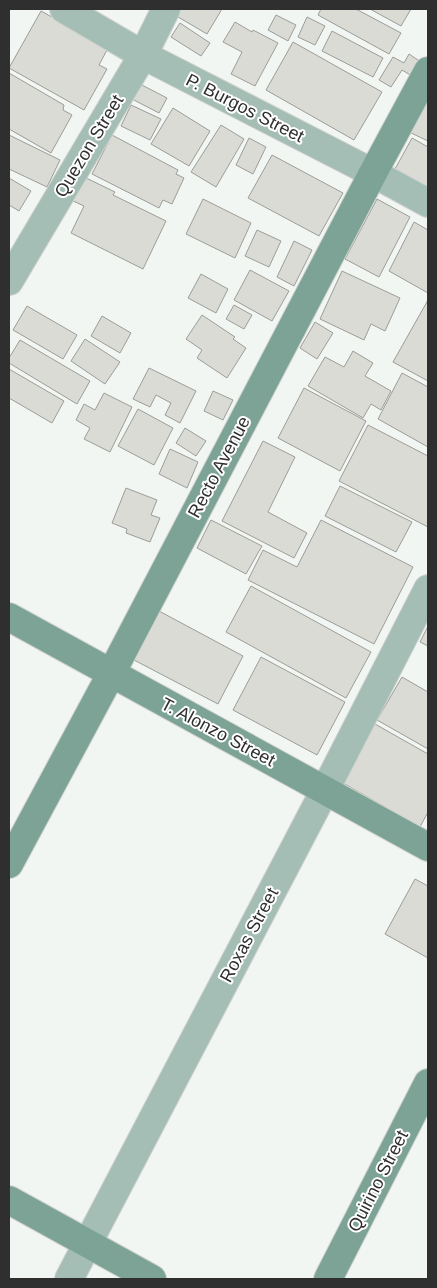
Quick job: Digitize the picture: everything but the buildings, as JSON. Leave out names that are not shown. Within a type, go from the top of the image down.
[{"type":"street","name":"P. Burgos Street","points":[[64,9],[143,55],[428,203]]},
{"type":"street","name":"Quezon Street","points":[[9,281],[143,55],[166,9]]},
{"type":"street","name":"Recto Avenue","points":[[9,864],[428,71]]},
{"type":"street","name":"Roxas Street","points":[[69,1279],[428,589]]},
{"type":"street","name":"T. Alonzo Street","points":[[9,616],[111,674],[428,846]]},
{"type":"street","name":"Quirino Street","points":[[328,1279],[428,1083]]},
{"type":"street","points":[[9,1200],[152,1279]]}]
